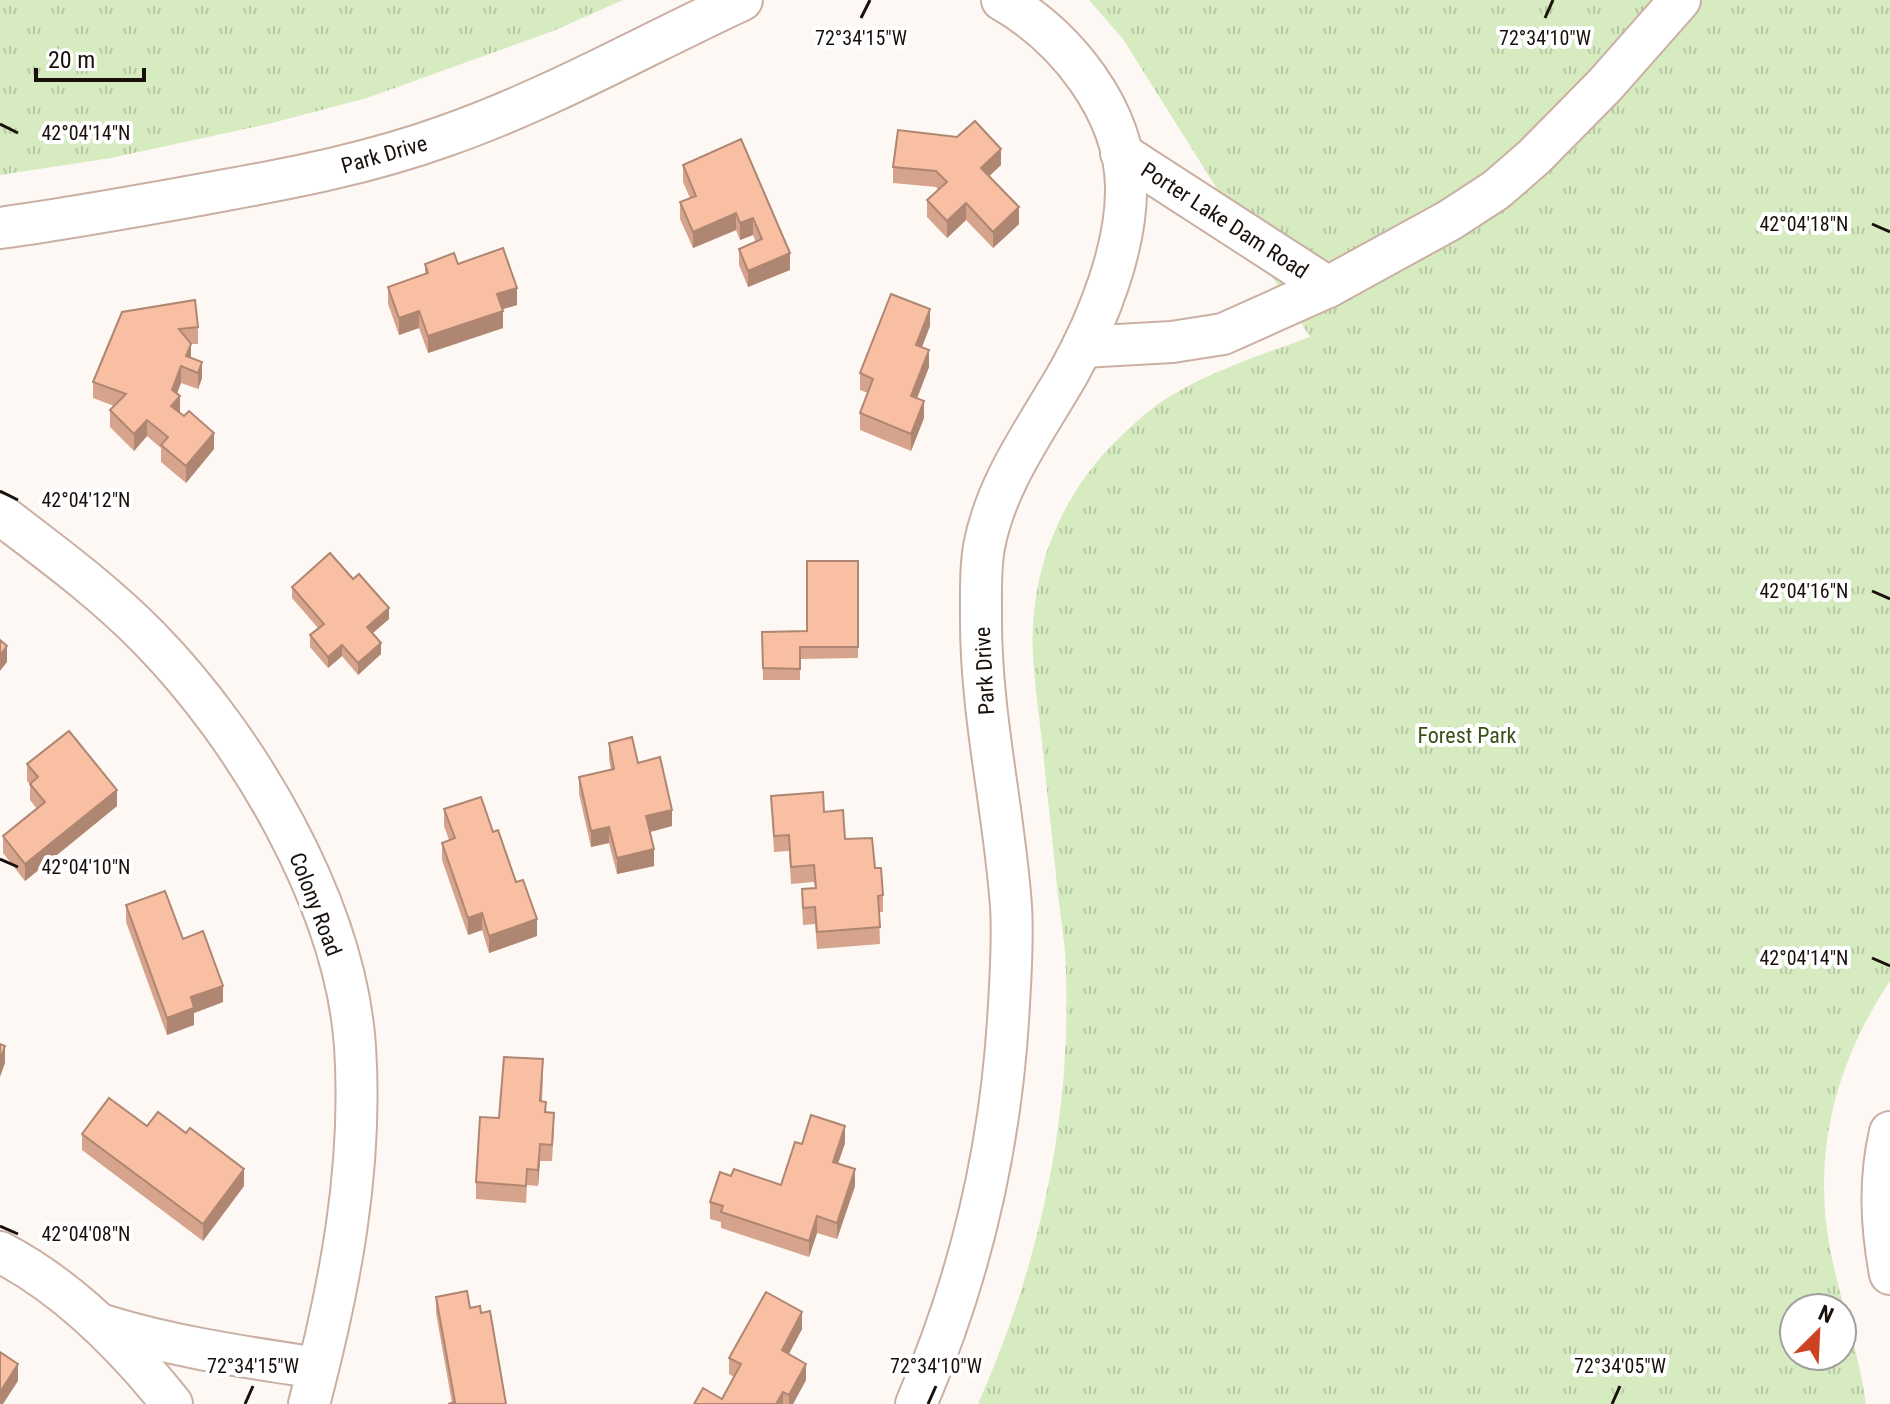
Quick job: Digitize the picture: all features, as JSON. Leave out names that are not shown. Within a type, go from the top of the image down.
[{"type":"street","name":"Park Drive","points":[[0,228],[101,213],[320,172],[381,157],[446,136],[573,83],[742,0]]},
{"type":"street","name":"Park Drive","points":[[916,1404],[941,1347],[966,1271],[986,1187],[1007,1038],[1011,909],[981,664],[981,568],[985,544],[992,517],[1013,467],[1082,347],[1101,304],[1125,211],[1126,183],[1121,153],[1099,97],[1083,72],[1043,28],[1002,0]]},
{"type":"street","name":"Porter Lake Dam Road","points":[[1082,347],[1172,342],[1223,334],[1328,287],[1450,220],[1496,190],[1570,122],[1680,0]]},
{"type":"street","name":"Porter Lake Dam Road","points":[[1121,153],[1328,287]]},
{"type":"street","name":"Colony Road","points":[[0,514],[115,606],[149,638],[209,707],[234,741],[277,812],[328,925],[344,981],[355,1043],[357,1112],[350,1218],[314,1386]]},
{"type":"street","points":[[1890,1132],[1881,1192],[1890,1274]]},
{"type":"street","points":[[0,1252],[58,1290],[97,1323],[142,1367],[172,1404]]},
{"type":"street","points":[[97,1323],[159,1342],[208,1352],[314,1386]]},
{"type":"green space","points":[[0,0],[623,0],[553,31],[367,98],[268,124],[111,158],[0,175]]},
{"type":"green space","name":"Forest Park","points":[[1089,0],[1890,0],[1890,981],[1855,1043],[1833,1109],[1827,1143],[1825,1213],[1840,1292],[1778,1292],[1778,1372],[1858,1372],[1858,1361],[1866,1404],[978,1404],[1018,1301],[1034,1248],[1056,1140],[1063,1085],[1065,955],[1033,655],[1036,599],[1048,547],[1086,476],[1102,455],[1146,414],[1167,398],[1206,377],[1310,337],[1123,39]]},
{"type":"building","points":[[975,121],[1001,149],[981,168],[1019,207],[993,232],[966,203],[947,221],[927,200],[947,182],[936,171],[893,167],[898,130],[957,137]]},
{"type":"building","points":[[741,139],[790,253],[748,271],[739,249],[762,239],[753,218],[740,223],[736,213],[693,232],[680,202],[696,196],[683,165]]},
{"type":"building","points":[[503,248],[517,288],[497,294],[503,311],[428,336],[419,311],[399,318],[388,287],[428,273],[425,264],[454,253],[458,264]]},
{"type":"building","points":[[891,294],[930,309],[916,345],[929,350],[911,396],[924,401],[911,434],[860,413],[873,379],[860,373]]},
{"type":"building","points":[[195,300],[198,327],[179,329],[191,344],[186,356],[202,362],[198,373],[181,366],[172,390],[180,396],[171,406],[184,416],[189,411],[214,433],[186,466],[161,445],[168,437],[147,420],[134,434],[110,410],[126,394],[93,382],[122,312]]},
{"type":"building","points":[[330,553],[353,579],[359,574],[389,608],[367,627],[381,643],[358,663],[342,645],[328,657],[310,635],[324,624],[292,587]]},
{"type":"building","points":[[807,561],[858,561],[858,647],[800,647],[800,669],[763,668],[762,632],[807,631]]},
{"type":"building","points":[[0,640],[7,646],[0,655]]},
{"type":"building","points":[[69,731],[117,790],[25,864],[3,836],[45,802],[30,784],[38,777],[27,764]]},
{"type":"building","points":[[632,737],[638,763],[660,757],[672,810],[646,816],[654,849],[617,858],[609,827],[591,831],[579,777],[614,769],[609,743]]},
{"type":"building","points":[[823,792],[824,812],[843,810],[845,839],[872,838],[875,868],[881,868],[883,895],[878,896],[880,927],[817,932],[815,907],[803,908],[802,889],[816,888],[814,865],[791,867],[789,835],[774,836],[771,796]]},
{"type":"building","points":[[481,797],[493,832],[498,830],[516,882],[523,880],[537,919],[489,936],[482,913],[468,918],[442,843],[455,838],[444,809]]},
{"type":"building","points":[[165,891],[183,939],[203,931],[223,986],[191,997],[194,1008],[167,1018],[126,905]]},
{"type":"building","points":[[504,1057],[543,1059],[540,1101],[546,1102],[545,1112],[554,1113],[552,1145],[540,1144],[538,1170],[527,1169],[526,1186],[476,1182],[480,1117],[499,1118]]},
{"type":"building","points":[[109,1098],[147,1126],[158,1112],[186,1133],[190,1128],[244,1169],[203,1224],[82,1134]]},
{"type":"building","points":[[811,1115],[845,1126],[833,1162],[855,1169],[837,1223],[817,1216],[809,1241],[721,1212],[723,1206],[710,1202],[720,1172],[731,1176],[734,1169],[781,1185],[795,1142],[802,1144]]},
{"type":"building","points":[[467,1291],[470,1308],[480,1306],[481,1313],[490,1311],[506,1404],[448,1404],[455,1402],[436,1297]]},
{"type":"building","points":[[766,1292],[802,1312],[782,1350],[806,1364],[789,1395],[783,1392],[776,1404],[694,1404],[703,1388],[722,1399],[741,1364],[729,1358]]},
{"type":"building","points":[[0,1352],[18,1364],[0,1392]]}]
